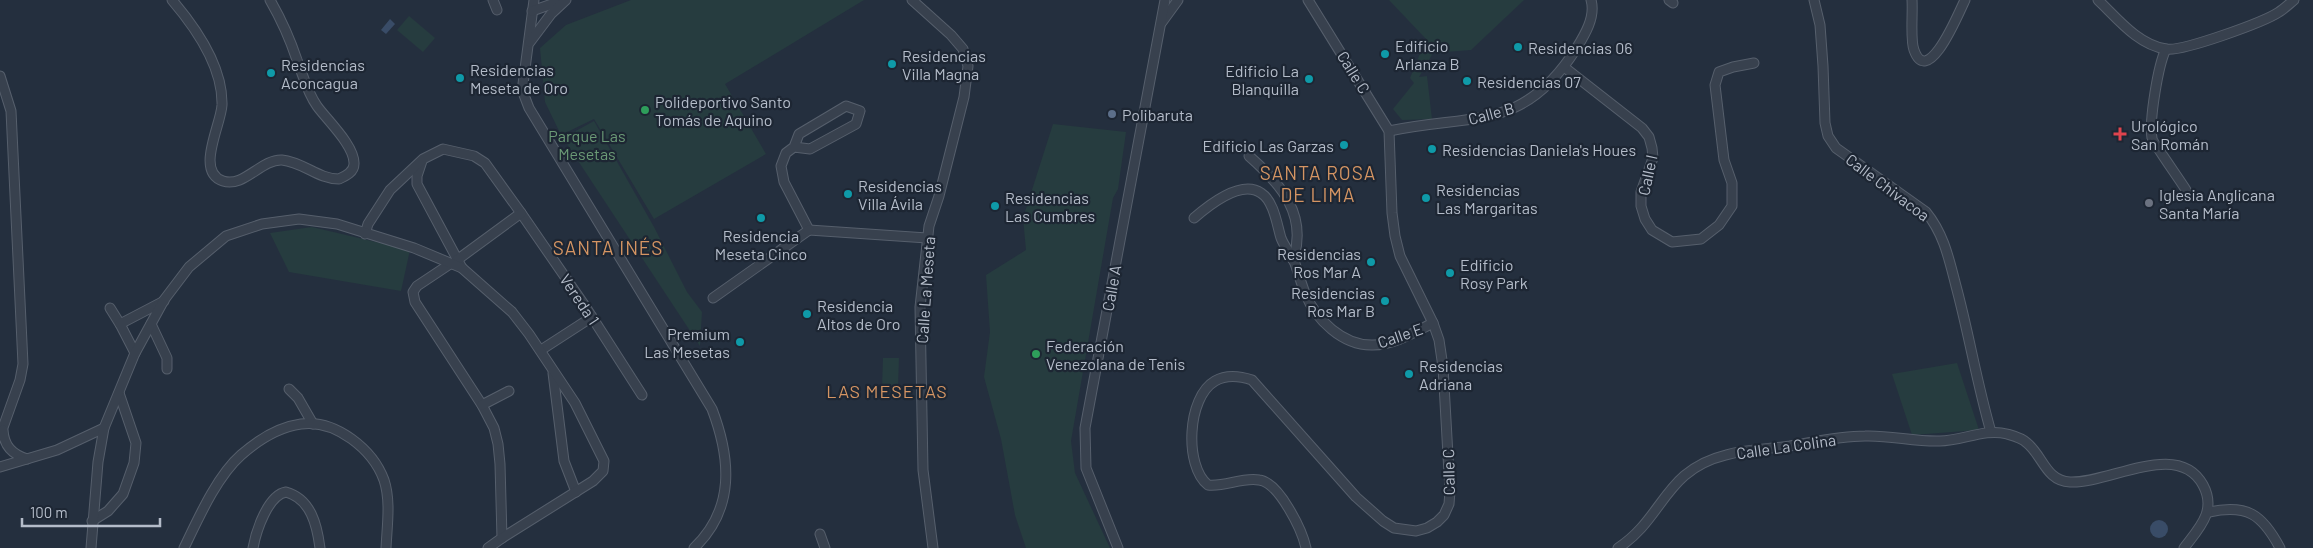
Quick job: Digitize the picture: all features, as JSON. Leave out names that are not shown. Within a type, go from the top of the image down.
[{"type":"street","points":[[172,0],[186,16],[206,50],[221,88],[221,115],[210,154],[210,168],[214,174],[224,182],[231,182],[238,180],[265,163],[281,160],[298,164],[323,177],[339,179],[351,172],[355,166],[354,158],[344,140],[316,104],[306,86],[288,34],[270,0]]},
{"type":"street","points":[[493,0],[496,10]]},
{"type":"street","points":[[534,0],[523,84],[524,95],[529,108],[712,410],[717,422],[723,449],[726,489],[724,502],[707,535],[694,548]]},
{"type":"street","points":[[532,11],[565,0]]},
{"type":"street","points":[[530,42],[551,14],[565,0]]},
{"type":"street","name":"Calle La Meseta","points":[[912,0],[963,49],[968,66],[964,97],[927,238],[920,307],[922,470],[933,548]]},
{"type":"street","name":"Calle A","points":[[1118,548],[1086,468],[1084,435],[1165,0]]},
{"type":"street","name":"Calle A","points":[[1160,24],[1178,0]]},
{"type":"street","name":"Calle C","points":[[1306,548],[1304,539],[1284,501],[1266,482],[1257,479],[1216,486],[1208,485],[1198,473],[1192,454],[1194,420],[1205,392],[1215,381],[1234,376],[1252,380],[1356,497],[1383,521],[1394,528],[1406,531],[1427,528],[1444,515],[1449,504],[1450,491],[1443,367],[1434,323],[1400,256],[1395,236],[1392,213],[1389,131],[1308,0]]},
{"type":"street","name":"Calle B","points":[[1389,131],[1468,120],[1504,112],[1523,104],[1541,92],[1564,67],[1589,24],[1592,14],[1591,0]]},
{"type":"street","name":"Calle Chivacoa","points":[[1814,0],[1820,25],[1825,123],[1828,136],[1836,148],[1926,212],[1936,225],[1944,241],[1963,312],[1991,432]]},
{"type":"street","points":[[1912,0],[1913,48],[1922,61],[1928,61],[1933,58],[1939,49],[1965,0]]},
{"type":"street","points":[[2098,0],[2144,42],[2166,50],[2178,49],[2217,38],[2278,13],[2294,0]]},
{"type":"street","points":[[2166,50],[2162,57],[2157,87],[2152,140],[2186,190]]},
{"type":"street","name":"Calle I","points":[[1564,67],[1642,128],[1649,137],[1652,158],[1642,192],[1641,206],[1645,219],[1652,230],[1672,242],[1680,242],[1701,239],[1711,232],[1726,216],[1732,206],[1732,183],[1724,160],[1715,86],[1720,72],[1733,67],[1754,63]]},
{"type":"street","points":[[0,76],[11,111],[23,364],[20,380],[1,433],[5,443],[13,453],[27,459]]},
{"type":"street","points":[[794,147],[810,149],[856,124],[860,111],[846,106],[835,112],[799,134],[794,147],[786,152],[781,166],[784,182],[809,230]]},
{"type":"street","name":"Vereda 1","points":[[365,234],[368,224],[390,190],[423,159],[443,149],[474,156],[485,163],[521,213],[592,317],[642,395]]},
{"type":"street","name":"Calle E","points":[[1249,156],[1271,175],[1288,198],[1292,209],[1298,244],[1293,260]]},
{"type":"street","points":[[423,159],[417,176],[417,184],[453,262]]},
{"type":"street","name":"Calle E","points":[[1194,218],[1208,206],[1235,192],[1248,190],[1261,193],[1270,204],[1284,246],[1293,260],[1306,295],[1326,323],[1348,341],[1375,346],[1401,338],[1434,323]]},
{"type":"street","points":[[502,538],[498,444],[494,428],[482,405],[415,302],[414,292],[417,286],[521,213]]},
{"type":"street","points":[[90,548],[98,462],[104,428],[135,353],[164,300],[179,279],[200,256],[226,236],[244,229],[282,221],[314,220],[337,224],[414,248],[453,262],[462,268],[512,312],[541,350],[552,370],[575,403],[604,461],[603,471],[593,481],[488,548]]},
{"type":"street","points":[[713,298],[809,230],[927,238]]},
{"type":"street","points":[[120,324],[164,300]]},
{"type":"street","points":[[110,308],[135,353]]},
{"type":"street","points":[[541,350],[592,317]]},
{"type":"street","points":[[151,324],[167,358],[167,369]]},
{"type":"street","points":[[552,370],[562,454],[576,492]]},
{"type":"street","points":[[289,389],[298,398],[313,424]]},
{"type":"street","points":[[482,405],[509,391]]},
{"type":"street","points":[[92,521],[108,511],[123,494],[134,463],[136,443],[119,393]]},
{"type":"street","points":[[184,548],[211,497],[240,456],[254,444],[277,431],[304,424],[313,424],[342,434],[366,451],[376,465],[388,494],[386,548]]},
{"type":"street","points":[[0,467],[57,450],[104,428]]},
{"type":"street","points":[[1991,432],[2004,433],[2027,442],[2041,459],[2048,472],[2069,482],[2088,480],[2161,464],[2185,468],[2199,479],[2208,494],[2209,512],[2184,548]]},
{"type":"street","name":"Calle La Colina","points":[[1618,548],[1640,529],[1683,474],[1726,454],[1864,436],[1940,441],[1991,432]]},
{"type":"street","points":[[253,548],[257,529],[275,497],[286,492],[298,496],[309,510],[317,530],[320,548]]},
{"type":"street","points":[[2209,512],[2242,509],[2256,515],[2268,525],[2280,548]]},
{"type":"street","points":[[820,534],[825,548]]},
{"type":"green space","name":"Polideportivo Santo Tomás de Aquino","points":[[631,0],[864,0],[725,84],[766,154],[654,219],[594,119],[561,135],[545,102],[540,48],[566,25]]},
{"type":"green space","points":[[1389,0],[1524,0],[1471,50],[1433,53],[1419,77],[1427,76],[1432,119],[1402,120],[1393,109],[1414,83],[1410,78],[1426,39]]},
{"type":"green space","points":[[409,16],[435,38],[423,52],[397,30]]},
{"type":"green space","name":"Parque Las Mesetas","points":[[594,121],[654,227],[687,292],[702,312],[700,346],[563,138]]},
{"type":"green space","name":"Federación Venezolana de Tenis","points":[[1053,124],[1126,132],[1118,189],[1113,198],[1071,441],[1075,473],[1110,548],[1026,548],[1015,515],[1001,439],[984,377],[990,332],[986,275],[1026,250],[1023,218]]},
{"type":"green space","points":[[312,227],[410,250],[401,291],[289,272],[270,233]]},
{"type":"green space","points":[[883,358],[899,358],[898,387],[882,387]]},
{"type":"green space","points":[[1957,363],[1979,430],[1912,435],[1892,374]]},
{"type":"water","points":[[390,19],[395,24],[386,34],[381,30]]},
{"type":"water","points":[[2159,520],[2165,523],[2168,529],[2165,535],[2159,538],[2153,535],[2150,529],[2153,523]]},
{"type":"place","name":"Residencias 06","points":[[1518,47]]},
{"type":"place","name":"Edificio Arlanza B","points":[[1385,54]]},
{"type":"place","name":"Residencias Villa Magna","points":[[892,64]]},
{"type":"place","name":"Residencias Aconcagua","points":[[271,73]]},
{"type":"place","name":"Residencias Meseta de Oro","points":[[460,78]]},
{"type":"place","name":"Edificio La Blanquilla","points":[[1309,79]]},
{"type":"place","name":"Residencias 07","points":[[1467,81]]},
{"type":"place","name":"Polideportivo Santo Tomás de Aquino","points":[[645,110]]},
{"type":"place","name":"Polibaruta","points":[[1112,114]]},
{"type":"place","name":"Urológico San Román","points":[[2120,134]]},
{"type":"place","name":"Edificio Las Garzas","points":[[1344,145]]},
{"type":"place","name":"Residencias Daniela's Houes","points":[[1432,149]]},
{"type":"place","name":"Residencias Villa Ávila","points":[[848,194]]},
{"type":"place","name":"Residencias Las Margaritas","points":[[1426,198]]},
{"type":"place","name":"Iglesia Anglicana Santa María","points":[[2149,203]]},
{"type":"place","name":"Residencias Las Cumbres","points":[[995,206]]},
{"type":"place","name":"Residencia Meseta Cinco","points":[[761,218]]},
{"type":"place","name":"Residencias Ros Mar A","points":[[1371,262]]},
{"type":"place","name":"Edificio Rosy Park","points":[[1450,273]]},
{"type":"place","name":"Residencias Ros Mar B","points":[[1385,301]]},
{"type":"place","name":"Residencia Altos de Oro","points":[[807,314]]},
{"type":"place","name":"Premium Las Mesetas","points":[[740,342]]},
{"type":"place","name":"Federación Venezolana de Tenis","points":[[1036,354]]},
{"type":"place","name":"Residencias Adriana","points":[[1409,374]]},
{"type":"district","name":"SANTA ROSA DE LIMA","points":[[1318,183]]},
{"type":"district","name":"SANTA INÉS","points":[[608,247]]},
{"type":"district","name":"LAS MESETAS","points":[[887,391]]}]
